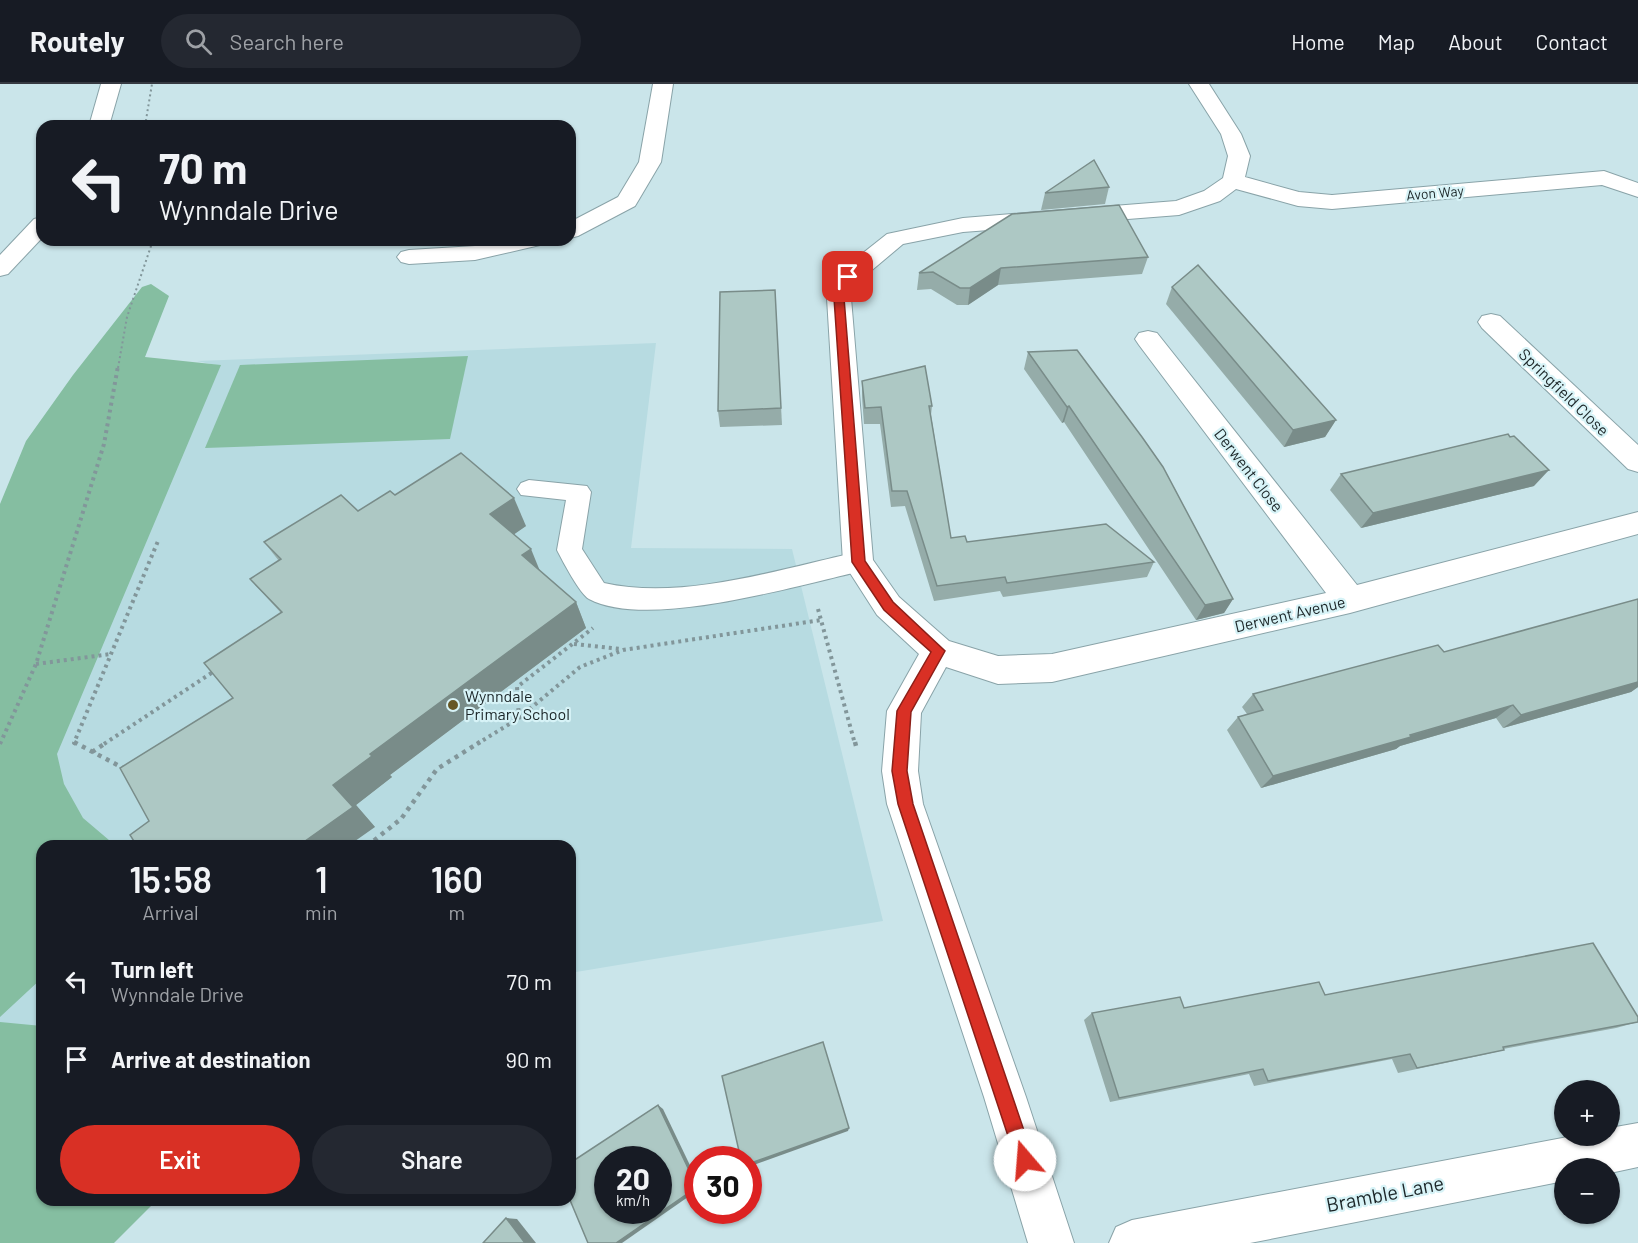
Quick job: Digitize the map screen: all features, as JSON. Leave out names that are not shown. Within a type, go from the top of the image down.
[{"type":"street","points":[[101,120],[111,84]]},
{"type":"street","points":[[576,228],[627,201],[650,162],[663,84]]},
{"type":"street","points":[[1051,1243],[1005,1097],[905,804],[900,771],[904,711],[938,651],[888,606],[858,562],[839,298],[848,277],[895,239],[963,225],[1179,208],[1212,196],[1233,182],[1239,156],[1231,134],[1198,84]]},
{"type":"street","name":"Avon Way","points":[[1233,182],[1298,200],[1332,202],[1604,178],[1638,190]]},
{"type":"street","points":[[0,269],[36,230]]},
{"type":"street","points":[[410,257],[475,253],[506,246]]},
{"type":"street","name":"Springfield Close","points":[[1491,322],[1638,462]]},
{"type":"street","name":"Derwent Close","points":[[1148,339],[1350,600]]},
{"type":"street","name":"Derwent Avenue","points":[[938,651],[998,670],[1052,668],[1350,600],[1638,523]]},
{"type":"street","name":"Bramble Lane","points":[[1132,1243],[1212,1235],[1638,1145]]},
{"type":"lane","points":[[529,489],[579,492],[569,550],[596,591],[630,599],[696,597],[858,562]]},
{"type":"path","points":[[146,120],[152,84]]},
{"type":"path","points":[[0,744],[36,664],[104,444],[127,317],[151,246]]},
{"type":"path","points":[[129,771],[74,743],[158,541]]},
{"type":"path","points":[[810,573],[860,758]]},
{"type":"path","points":[[519,718],[517,687],[630,599]]},
{"type":"path","points":[[375,840],[401,819],[437,769],[519,718],[580,667],[623,650],[821,620]]},
{"type":"path","points":[[573,644],[623,650]]},
{"type":"path","points":[[36,664],[111,654]]},
{"type":"path","points":[[92,752],[220,668]]},
{"type":"shaded area","name":"Wynndale Primary School","points":[[656,343],[631,548],[792,549],[883,921],[576,972],[576,840],[36,840],[36,1060],[0,1066],[0,891],[220,366],[197,361]]},
{"type":"green space","points":[[151,284],[169,296],[145,357],[221,365],[57,754],[64,784],[83,818],[109,840],[36,840],[36,984],[0,1017],[0,504],[26,441],[73,375],[142,287]]},
{"type":"green space","points":[[468,356],[450,439],[205,448],[240,365]]},
{"type":"green space","points":[[0,1022],[36,1025],[36,1206],[151,1206],[114,1243],[0,1243]]},
{"type":"building","points":[[1094,160],[1109,187],[1045,193]]},
{"type":"building","points":[[1119,205],[1148,257],[1001,268],[970,288],[960,288],[933,272],[919,273],[1012,214]]},
{"type":"building","points":[[1198,265],[1336,420],[1293,430],[1172,287]]},
{"type":"building","points":[[775,290],[781,408],[718,411],[720,292]]},
{"type":"building","points":[[1077,350],[1163,467],[1233,599],[1205,605],[1069,406],[1067,407],[1028,352]]},
{"type":"building","points":[[925,366],[932,406],[929,406],[951,538],[965,536],[967,542],[1106,524],[1154,562],[1007,583],[1005,577],[937,586],[907,491],[892,491],[881,407],[865,408],[862,381]]},
{"type":"building","points":[[1508,434],[1510,437],[1514,436],[1549,470],[1373,513],[1341,474]]},
{"type":"building","points":[[461,453],[514,498],[490,514],[531,549],[522,555],[576,602],[370,754],[372,756],[333,785],[353,807],[306,840],[133,840],[130,835],[149,821],[120,768],[233,698],[204,663],[282,612],[250,579],[281,559],[264,542],[341,495],[358,511],[390,491],[395,495]]},
{"type":"building","points":[[1638,599],[1638,682],[1521,715],[1513,705],[1273,776],[1238,717],[1263,710],[1253,694],[1438,645],[1444,652]]},
{"type":"building","points":[[1593,943],[1638,1017],[1638,1022],[1503,1047],[1504,1050],[1417,1068],[1410,1054],[1268,1081],[1263,1069],[1119,1098],[1092,1013],[1180,997],[1184,1008],[1319,982],[1325,995]]},
{"type":"building","points":[[823,1042],[849,1128],[762,1159],[762,1146],[738,1146],[722,1076]]},
{"type":"building","points":[[658,1105],[684,1160],[684,1196],[672,1204],[672,1146],[596,1146]]},
{"type":"building","points":[[594,1147],[594,1224],[643,1224],[616,1243],[588,1243],[573,1206],[576,1206],[576,1159]]},
{"type":"building","points":[[506,1218],[525,1243],[483,1243]]},
{"type":"place","name":"Wynndale Primary School","points":[[453,705]]},
{"type":"route","points":[[848,277],[839,298],[858,562],[888,606],[938,651],[904,711],[900,771],[905,804],[1025,1160]]}]
